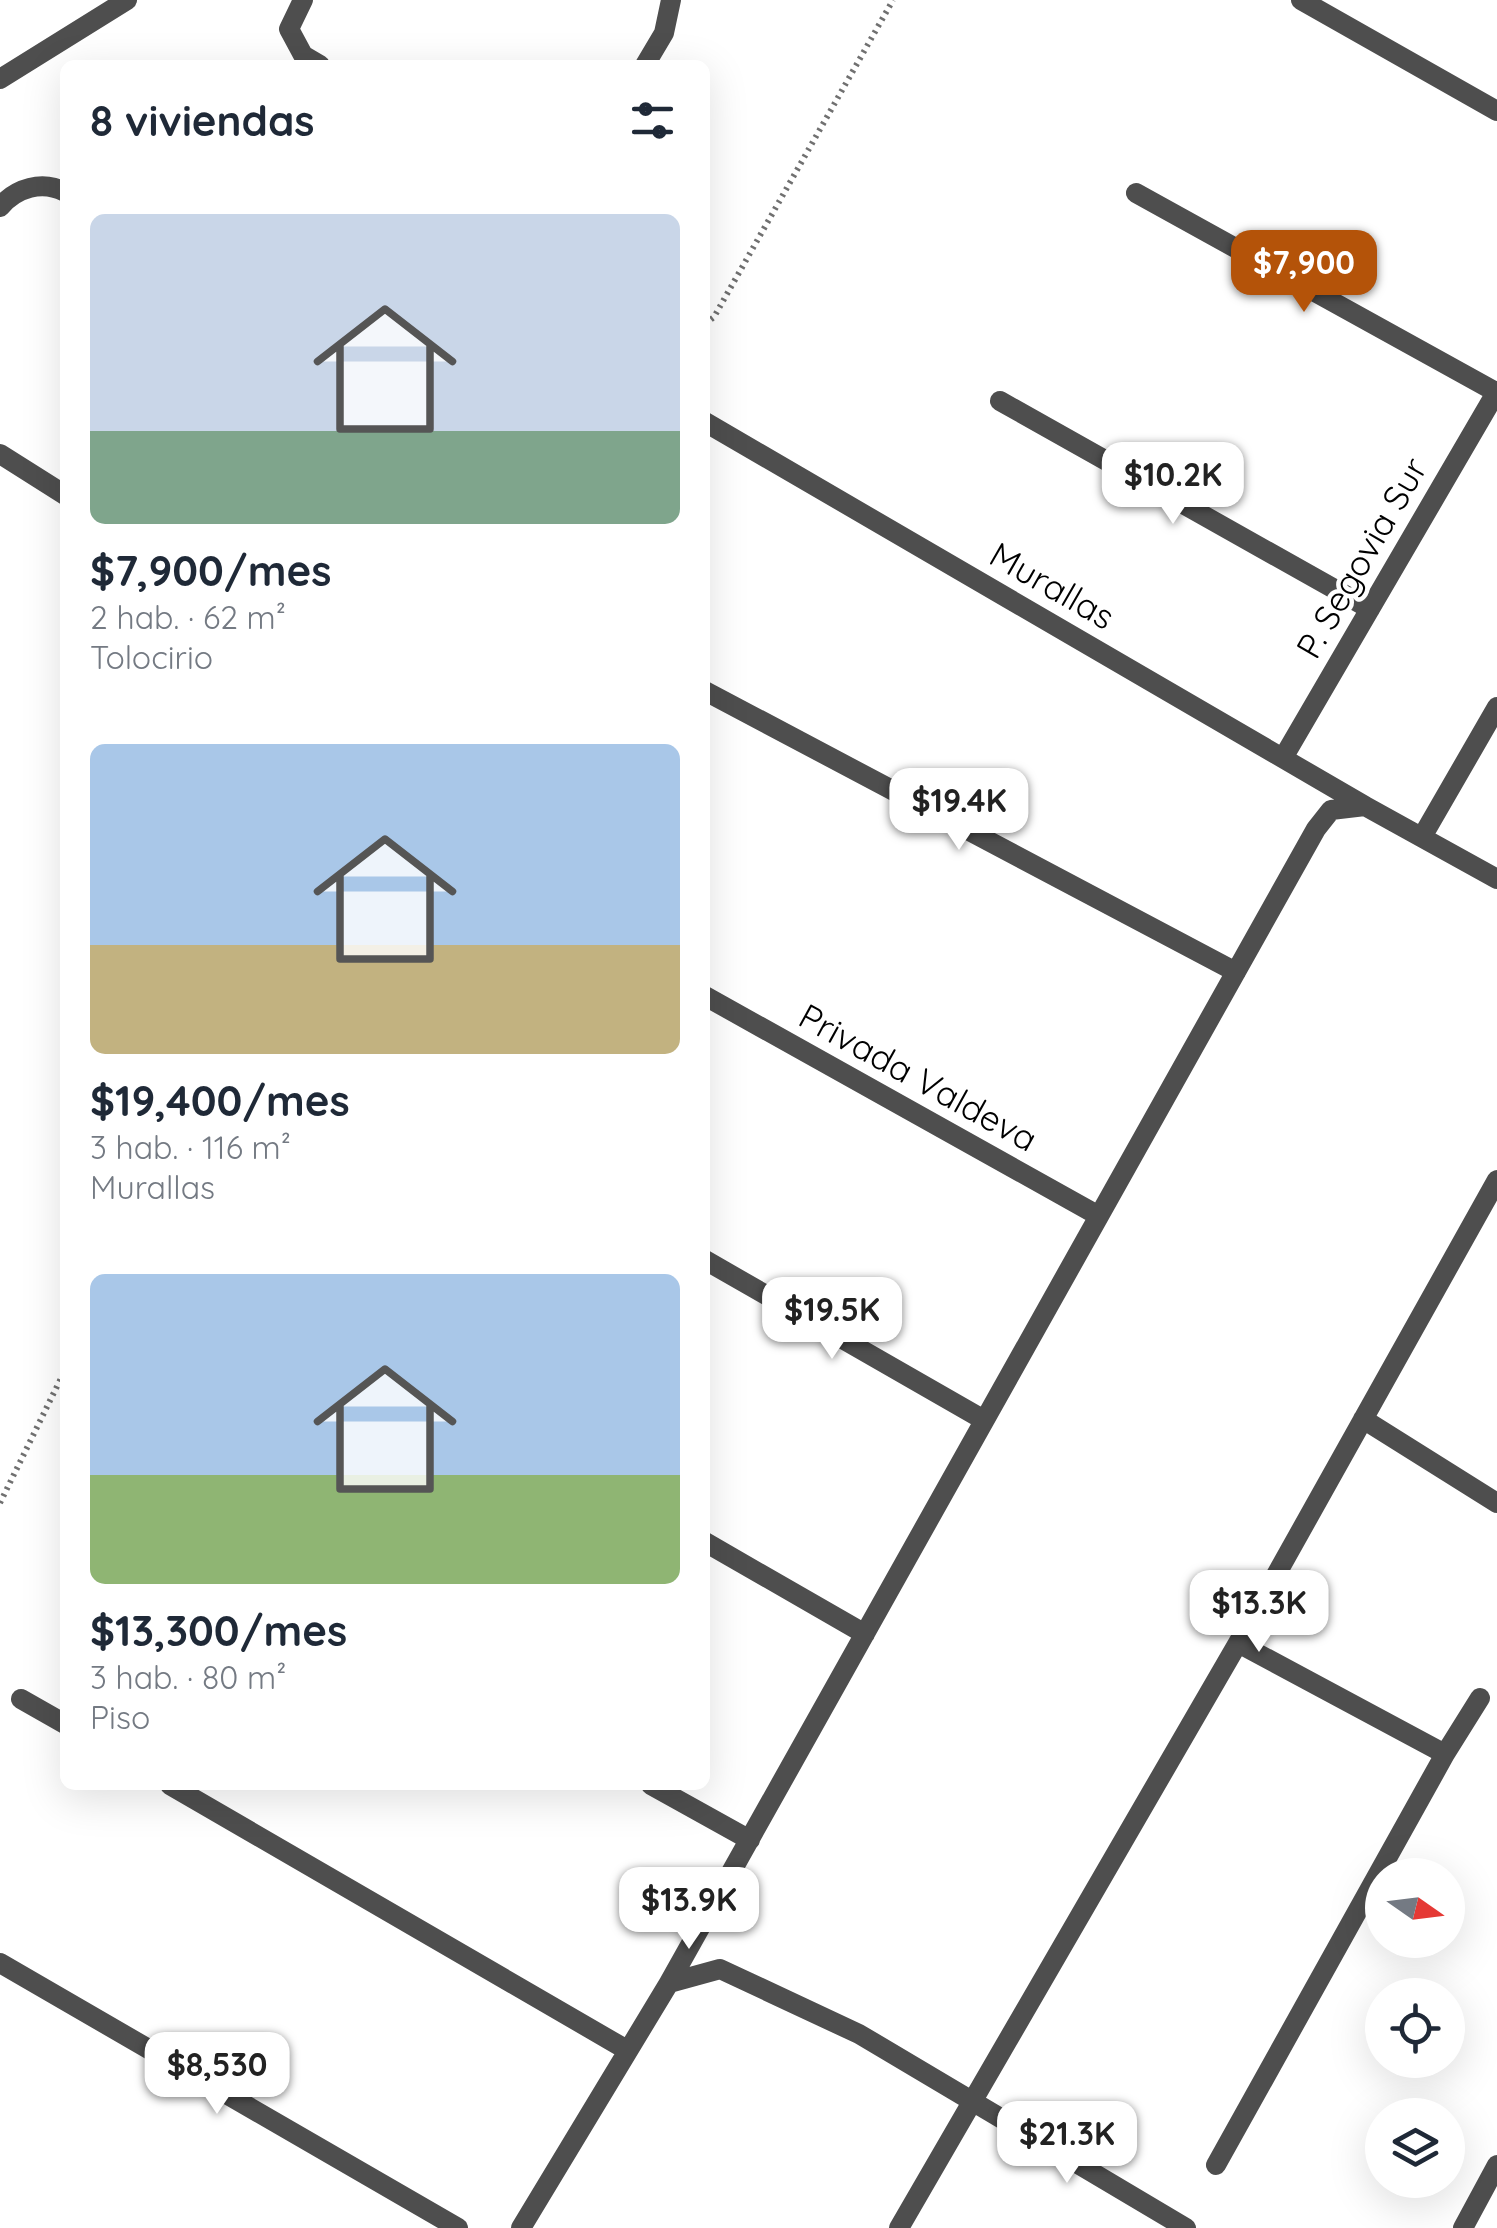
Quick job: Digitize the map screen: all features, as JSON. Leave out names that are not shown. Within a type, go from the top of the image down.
[{"type":"street","points":[[0,79],[127,0]]},
{"type":"street","points":[[303,0],[290,30],[303,55],[312,60]]},
{"type":"street","points":[[649,60],[664,32],[671,0]]},
{"type":"street","points":[[1301,0],[1497,110]]},
{"type":"street","points":[[0,206],[12,193],[35,186],[60,191]]},
{"type":"street","points":[[1136,194],[1497,392]]},
{"type":"street","name":"P. Segovia Sur","points":[[1283,758],[1497,392]]},
{"type":"street","points":[[1000,401],[1370,609]]},
{"type":"street","name":"Murallas","points":[[710,425],[1497,879]]},
{"type":"street","points":[[0,454],[60,492]]},
{"type":"street","points":[[710,693],[1236,972]]},
{"type":"street","points":[[1422,837],[1497,706]]},
{"type":"street","points":[[521,2228],[670,1983],[1316,829],[1331,810],[1366,806]]},
{"type":"street","name":"Privada Valdeva","points":[[710,999],[1099,1216]]},
{"type":"street","points":[[899,2228],[1238,1643],[1497,1180]]},
{"type":"street","points":[[710,1263],[984,1420]]},
{"type":"street","points":[[1364,1418],[1497,1503]]},
{"type":"street","points":[[710,1545],[865,1634]]},
{"type":"street","points":[[1238,1643],[1446,1754]]},
{"type":"street","points":[[21,1698],[60,1721]]},
{"type":"street","points":[[1216,2164],[1480,1698]]},
{"type":"street","points":[[179,1790],[627,2050]]},
{"type":"street","points":[[661,1790],[750,1840]]},
{"type":"street","points":[[0,1963],[458,2228]]},
{"type":"street","points":[[670,1983],[720,1969],[859,2034],[1185,2228]]},
{"type":"street","points":[[1462,2228],[1497,2165]]},
{"type":"path","points":[[710,320],[893,0]]},
{"type":"path","points":[[0,1503],[60,1380]]}]
